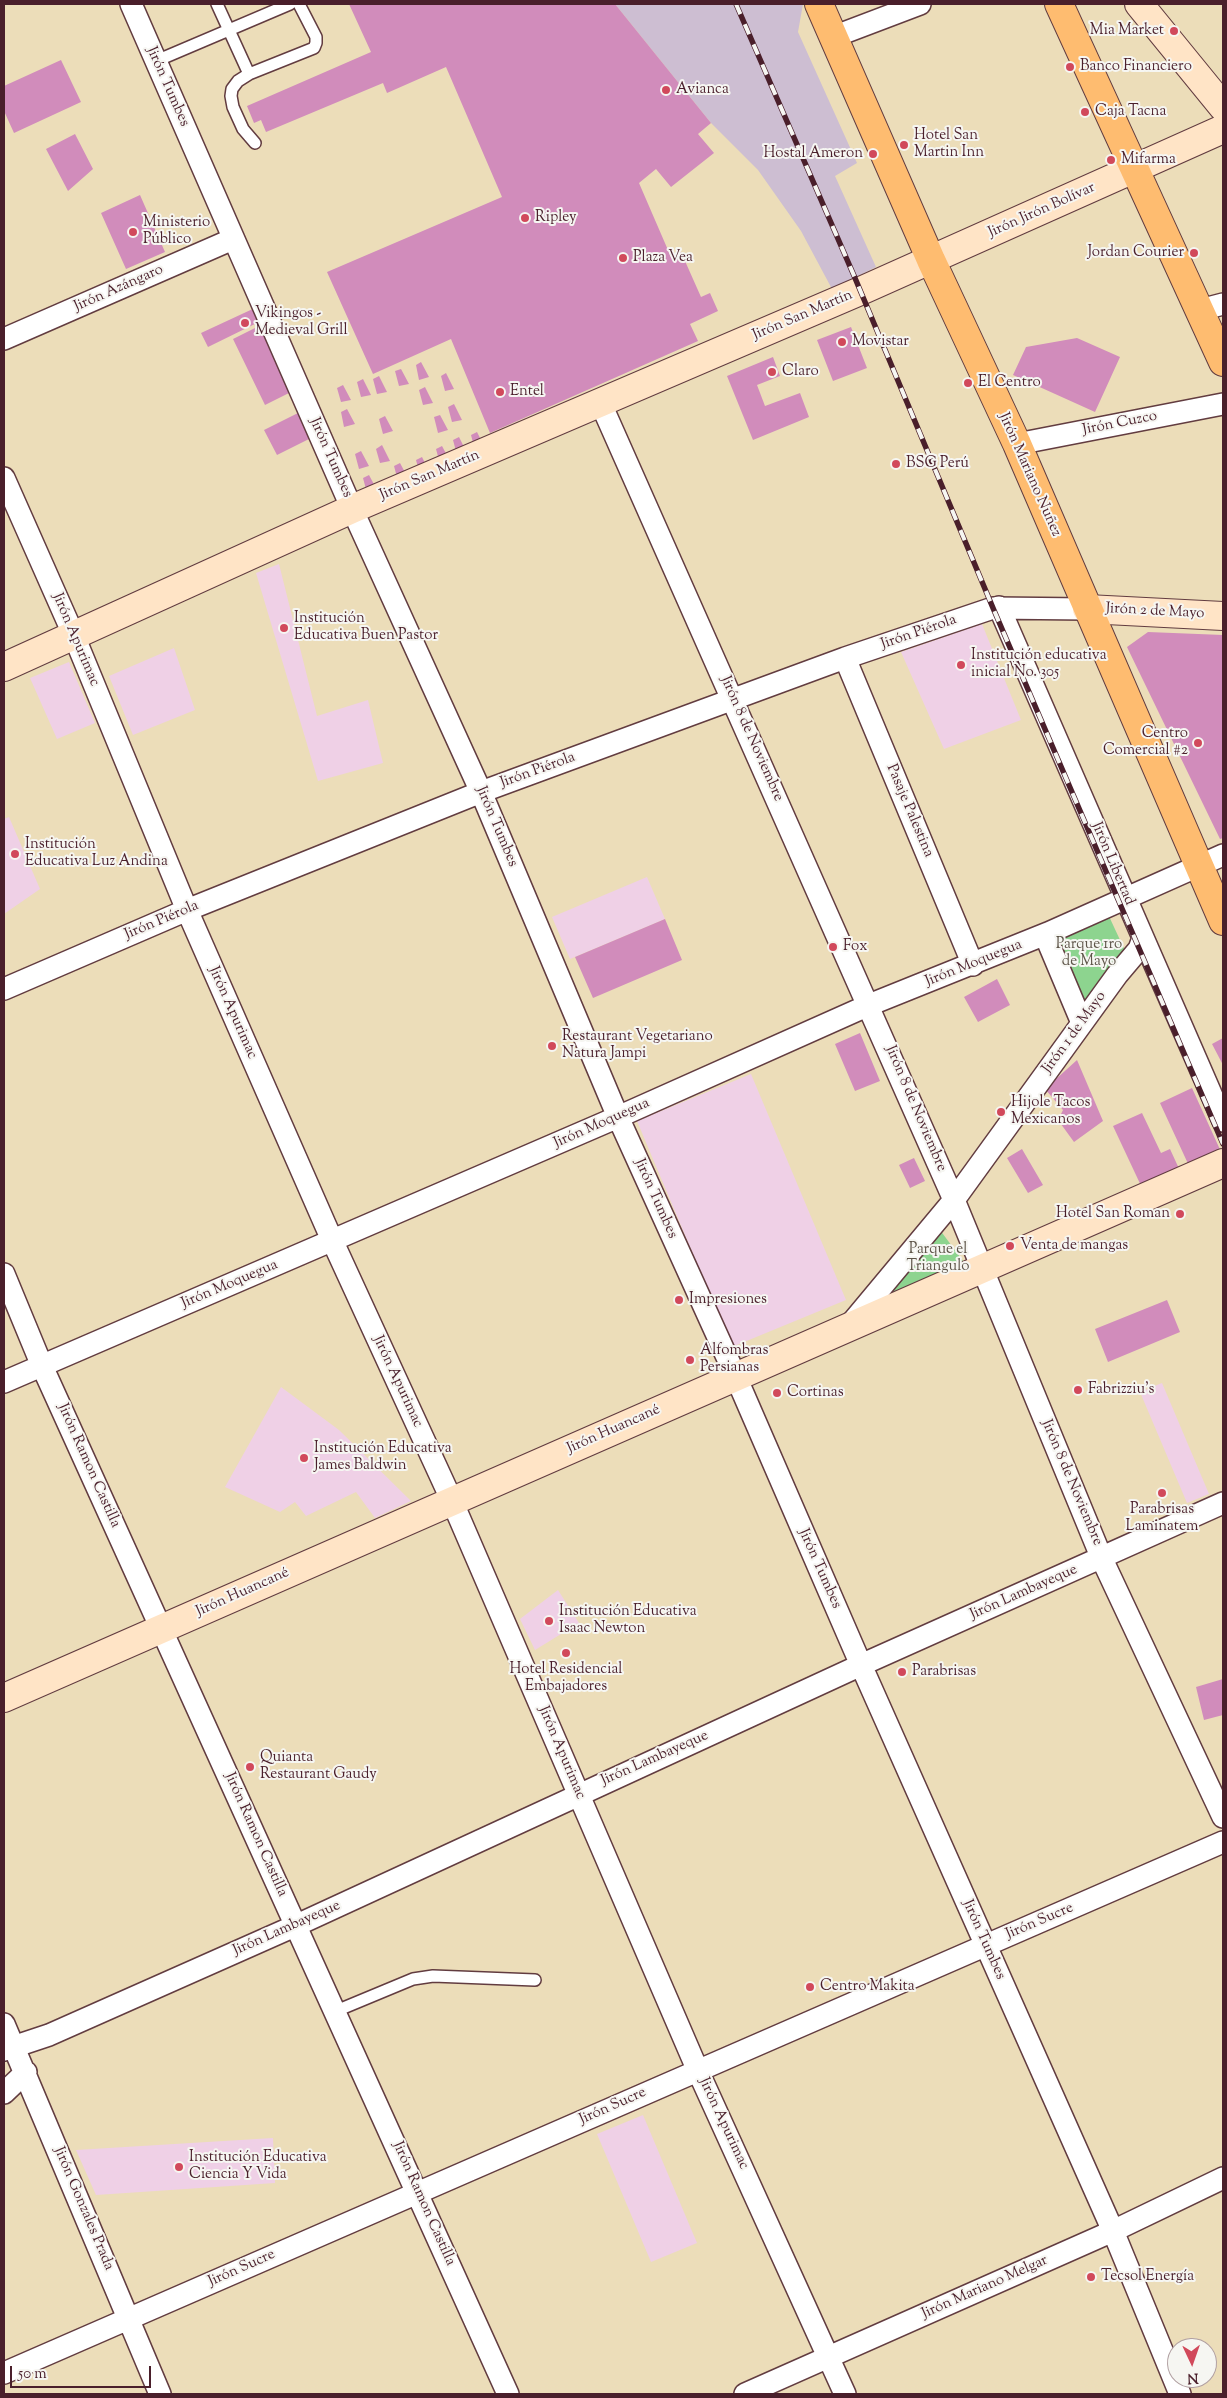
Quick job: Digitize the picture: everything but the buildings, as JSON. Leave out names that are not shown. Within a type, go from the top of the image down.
[{"type":"main road","name":"Jirón Mariano Nuñez","points":[[819,4],[931,260],[1017,444],[1087,609],[1212,861],[1223,920]]},
{"type":"main road","points":[[1059,4],[1134,170],[1212,307],[1223,362]]},
{"type":"street","name":"Jirón Tumbes","points":[[131,4],[352,509],[481,792],[618,1117],[736,1377],[861,1665],[1113,2231],[1180,2394]]},
{"type":"street","points":[[833,37],[920,4]]},
{"type":"street","points":[[1140,4],[1223,107]]},
{"type":"street","name":"Jirón Jirón Bolívar","points":[[860,292],[1223,129]]},
{"type":"street","name":"Jirón Azángaro","points":[[4,339],[233,239]]},
{"type":"street","name":"Jirón San Martín","points":[[4,666],[352,509],[860,292]]},
{"type":"street","name":"Jirón 8 de Noviembre","points":[[601,404],[954,1200],[1102,1559],[1223,1817]]},
{"type":"street","name":"Jirón Cuzco","points":[[1017,444],[1223,404]]},
{"type":"street","name":"Jirón Apurimac","points":[[4,478],[74,636],[187,910],[332,1240],[452,1501],[698,2070],[845,2394]]},
{"type":"street","name":"Jirón Piérola","points":[[4,989],[187,910],[481,792],[732,698],[845,658],[999,606],[1087,609]]},
{"type":"street","name":"Jirón Libertad","points":[[999,606],[1128,898],[1143,938],[1223,1121]]},
{"type":"street","name":"Jirón 2 de Mayo","points":[[1087,609],[1223,616]]},
{"type":"street","name":"Pasaje Palestina","points":[[845,658],[973,964]]},
{"type":"street","name":"Jirón Moquegua","points":[[4,1382],[618,1117],[869,1005],[1044,935],[1212,861]]},
{"type":"street","points":[[1044,935],[1082,1023]]},
{"type":"street","name":"Jirón 1 de Mayo","points":[[848,1328],[954,1200],[1116,975],[1139,949],[1143,938]]},
{"type":"street","name":"Jirón Huancané","points":[[4,1698],[1223,1163]]},
{"type":"street","name":"Jirón Ramon Castilla","points":[[4,1274],[42,1366],[508,2394]]},
{"type":"street","name":"Jirón Lambayeque","points":[[9,2048],[49,2035],[296,1925],[861,1665],[1102,1559],[1223,1503]]},
{"type":"street","name":"Jirón Sucre","points":[[4,2373],[1223,1842]]},
{"type":"street","name":"Jirón Gonzales Prada","points":[[4,2024],[9,2048],[26,2072],[160,2394]]},
{"type":"street","points":[[4,2093],[26,2072]]},
{"type":"street","name":"Jirón Mariano Melgar","points":[[745,2394],[830,2358],[1113,2231],[1223,2178]]},
{"type":"lane","points":[[217,4],[250,74]]},
{"type":"lane","points":[[156,61],[290,4]]},
{"type":"lane","points":[[255,143],[243,129],[231,96],[238,81],[250,74],[314,48],[316,38],[299,4]]},
{"type":"lane","points":[[336,2011],[412,1979],[433,1976],[535,1980]]},
{"type":"shaded area","points":[[615,4],[803,4],[798,32],[857,163],[835,176],[876,267],[832,289],[801,231],[758,170],[711,123]]},
{"type":"shaded area","name":"Institución Educativa Buen Pastor","points":[[279,564],[317,716],[368,700],[383,763],[318,781],[256,573]]},
{"type":"shaded area","points":[[982,624],[1021,720],[944,749],[901,652]]},
{"type":"shaded area","points":[[174,648],[195,710],[133,735],[109,676]]},
{"type":"shaded area","points":[[69,662],[95,723],[57,739],[30,678]]},
{"type":"shaded area","name":"Institución Educativa Luz Andina","points":[[9,817],[40,889],[4,914],[4,819]]},
{"type":"shaded area","points":[[647,877],[665,919],[570,959],[552,917]]},
{"type":"shaded area","points":[[751,1074],[846,1300],[732,1347],[637,1121]]},
{"type":"shaded area","points":[[1162,1383],[1209,1494],[1187,1503],[1140,1392]]},
{"type":"shaded area","name":"Institución Educativa James Baldwin","points":[[281,1387],[339,1430],[411,1501],[375,1518],[356,1492],[306,1516],[295,1502],[280,1512],[225,1487]]},
{"type":"shaded area","name":"Institución Educativa Isaac Newton","points":[[558,1590],[579,1623],[535,1650],[520,1619]]},
{"type":"shaded area","points":[[643,2115],[697,2243],[651,2262],[597,2134]]},
{"type":"shaded area","name":"Institución Educativa Ciencia Y Vida","points":[[273,2138],[275,2183],[96,2195],[76,2150]]},
{"type":"green space","name":"Parque 1ro de Mayo","points":[[1107,912],[1127,955],[1082,1016],[1049,938]]},
{"type":"green space","name":"Parque el Triangulo","points":[[940,1230],[966,1265],[884,1303]]},
{"type":"railway","points":[[736,4],[855,278],[993,608],[1223,1144]]},
{"type":"place","name":"Mia Market","points":[[1174,31]]},
{"type":"place","name":"Banco Financiero","points":[[1070,67]]},
{"type":"place","name":"Avianca","points":[[666,90]]},
{"type":"place","name":"Caja Tacna","points":[[1085,112]]},
{"type":"place","name":"Hotel San Martin Inn","points":[[904,145]]},
{"type":"place","name":"Hostal Ameron","points":[[873,154]]},
{"type":"place","name":"Mifarma","points":[[1111,160]]},
{"type":"place","name":"Ripley","points":[[525,218]]},
{"type":"place","name":"Ministerio Público","points":[[133,232]]},
{"type":"place","name":"Jordan Courier","points":[[1194,253]]},
{"type":"place","name":"Plaza Vea","points":[[623,258]]},
{"type":"place","name":"Vikingos - Medieval Grill","points":[[245,323]]},
{"type":"place","name":"Movistar","points":[[842,342]]},
{"type":"place","name":"Claro","points":[[772,372]]},
{"type":"place","name":"El Centro","points":[[968,383]]},
{"type":"place","name":"Entel","points":[[500,392]]},
{"type":"place","name":"BSG Perú","points":[[896,464]]},
{"type":"place","name":"Institución Educativa Buen Pastor","points":[[284,628]]},
{"type":"place","name":"Institución educativa inicial No. 305","points":[[961,665]]},
{"type":"place","name":"Centro Comercial #2","points":[[1198,743]]},
{"type":"place","name":"Institución Educativa Luz Andina","points":[[15,854]]},
{"type":"place","name":"Fox","points":[[833,947]]},
{"type":"place","name":"Restaurant Vegetariano Natura Jampi","points":[[552,1046]]},
{"type":"place","name":"Hijole Tacos Mexicanos","points":[[1001,1112]]},
{"type":"place","name":"Hotel San Roman","points":[[1180,1214]]},
{"type":"place","name":"Venta de mangas","points":[[1010,1246]]},
{"type":"place","name":"Impresiones","points":[[679,1300]]},
{"type":"place","name":"Alfombras Persianas","points":[[690,1360]]},
{"type":"place","name":"Fabrizziu's","points":[[1078,1390]]},
{"type":"place","name":"Cortinas","points":[[777,1393]]},
{"type":"place","name":"Institución Educativa James Baldwin","points":[[304,1458]]},
{"type":"place","name":"Parabrisas Laminatem","points":[[1162,1493]]},
{"type":"place","name":"Institución Educativa Isaac Newton","points":[[549,1621]]},
{"type":"place","name":"Hotel Residencial Embajadores","points":[[566,1653]]},
{"type":"place","name":"Parabrisas","points":[[902,1672]]},
{"type":"place","name":"Quianta Restaurant Gaudy","points":[[250,1767]]},
{"type":"place","name":"Centro Makita","points":[[810,1987]]},
{"type":"place","name":"Institución Educativa Ciencia Y Vida","points":[[179,2167]]},
{"type":"place","name":"Tecsol Energía","points":[[1091,2277]]}]
